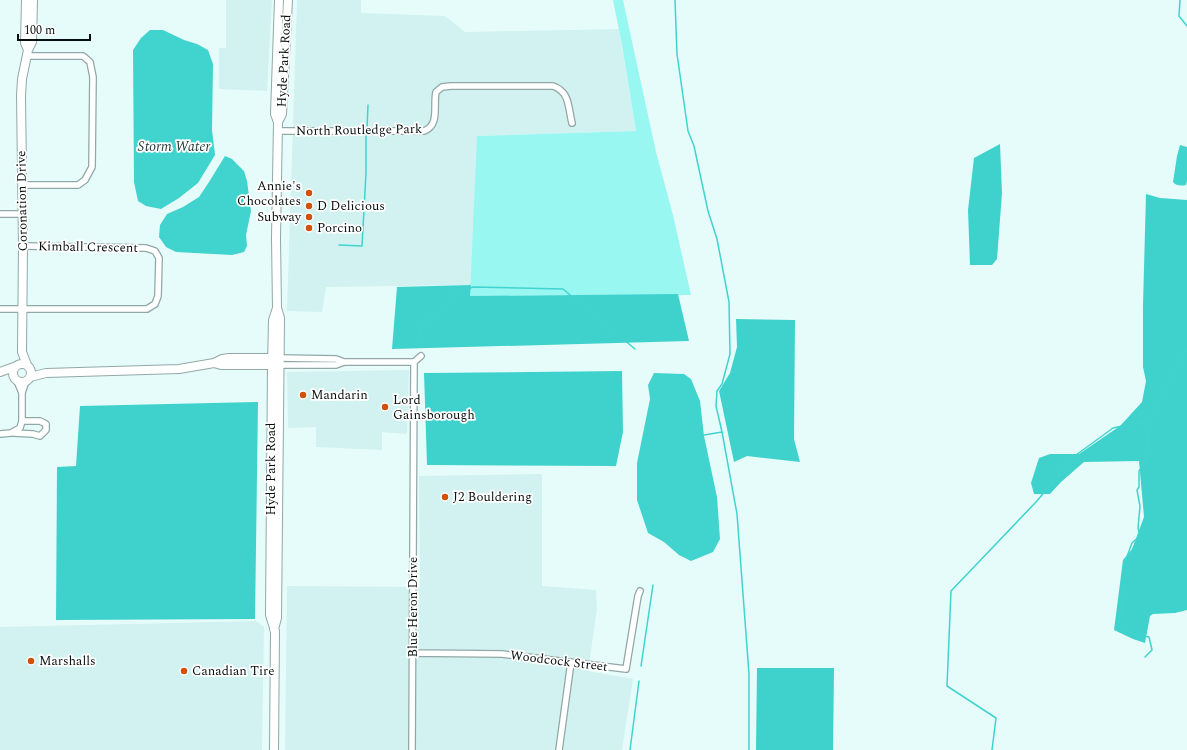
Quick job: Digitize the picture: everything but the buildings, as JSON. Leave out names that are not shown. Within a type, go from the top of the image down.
[{"type":"main road","name":"Coronation Drive","points":[[26,0],[25,43],[27,53]]},
{"type":"main road","name":"Coronation Drive","points":[[16,366],[22,352],[23,214],[21,96],[22,79],[27,53],[32,42],[33,0]]},
{"type":"main road","name":"Hyde Park Road","points":[[274,750],[274,629],[277,618],[275,362],[280,318],[277,308],[276,238],[278,122],[275,114],[279,0]]},
{"type":"main road","name":"Hyde Park Road","points":[[278,122],[282,114],[288,0]]},
{"type":"main road","name":"Coronation Drive","points":[[22,352],[28,366]]},
{"type":"main road","points":[[0,373],[20,382],[46,373],[179,369],[214,363],[222,359],[229,358],[275,362]]},
{"type":"main road","points":[[0,373],[16,366],[28,366],[46,373]]},
{"type":"main road","points":[[15,379],[12,372],[16,366]]},
{"type":"main road","points":[[28,366],[31,374],[28,379]]},
{"type":"street","points":[[22,185],[78,184],[85,180],[92,167],[93,77],[90,62],[83,56],[27,53]]},
{"type":"street","name":"North Routledge Park","points":[[278,131],[372,131],[428,129],[434,123],[436,92],[442,87],[451,86],[553,86],[563,91],[566,97],[572,123]]},
{"type":"street","points":[[0,214],[23,214]]},
{"type":"street","name":"Kimball Crescent","points":[[0,309],[147,309],[155,304],[158,296],[159,258],[155,251],[146,248],[23,246]]},
{"type":"street","points":[[275,362],[336,366],[344,362],[414,362],[421,356]]},
{"type":"street","name":"Blue Heron Drive","points":[[412,750],[414,362]]},
{"type":"street","points":[[15,379],[22,393]]},
{"type":"street","points":[[11,433],[20,428],[22,421],[22,393],[28,379]]},
{"type":"street","points":[[0,434],[32,434],[40,436],[46,430],[46,424],[43,422],[22,421]]},
{"type":"street","name":"Woodcock Street","points":[[412,653],[502,654],[626,669],[640,591]]},
{"type":"street","points":[[559,750],[571,662]]},
{"type":"shaded area","points":[[226,0],[272,0],[267,91],[219,89],[219,48],[226,48]]},
{"type":"shaded area","points":[[297,0],[361,0],[361,13],[445,16],[465,32],[619,29],[636,131],[478,136],[471,285],[326,287],[322,312],[287,311]]},
{"type":"shaded area","points":[[613,0],[623,0],[656,152],[673,215],[691,295],[470,296],[477,136],[636,131]]},
{"type":"shaded area","points":[[1000,144],[1002,193],[997,259],[992,265],[970,265],[968,210],[974,158]]},
{"type":"shaded area","points":[[1146,194],[1160,198],[1187,200],[1187,610],[1175,613],[1153,614],[1150,616],[1145,643],[1114,630],[1123,560],[1132,549],[1144,517],[1139,461],[1084,462],[1050,494],[1034,494],[1031,483],[1039,458],[1050,454],[1079,454],[1120,426],[1142,402],[1146,381],[1143,367],[1143,305]]},
{"type":"shaded area","points":[[471,285],[470,296],[678,294],[689,341],[392,349],[397,287]]},
{"type":"shaded area","points":[[736,319],[795,320],[794,439],[800,462],[747,456],[734,462],[719,391],[730,373],[737,347]]},
{"type":"shaded area","points":[[409,370],[407,434],[382,432],[382,450],[316,447],[316,427],[288,428],[287,372]]},
{"type":"shaded area","points":[[622,371],[623,432],[616,466],[427,465],[424,373]]},
{"type":"shaded area","points":[[258,402],[255,619],[56,620],[57,467],[76,466],[80,406]]},
{"type":"shaded area","points":[[542,474],[542,586],[596,590],[597,609],[588,671],[633,679],[622,750],[285,750],[287,586],[420,587],[419,476]]},
{"type":"shaded area","points":[[256,621],[264,627],[262,750],[0,750],[0,627]]},
{"type":"shaded area","points":[[757,668],[834,668],[833,750],[756,750]]},
{"type":"water","name":"Storm Water","points":[[150,30],[163,30],[184,40],[197,44],[208,50],[213,64],[212,130],[215,155],[198,183],[179,198],[161,209],[146,206],[138,201],[134,182],[133,50],[141,38]]},
{"type":"water","points":[[1180,145],[1187,147],[1187,181],[1186,185],[1182,186],[1173,182]]},
{"type":"water","name":"Storm Water","points":[[225,156],[232,159],[244,171],[247,181],[251,211],[246,235],[247,246],[244,252],[232,255],[176,252],[166,247],[159,237],[160,225],[167,214],[183,207],[199,197]]},
{"type":"water","points":[[654,373],[684,374],[691,379],[700,401],[704,436],[717,497],[720,539],[713,552],[691,561],[679,555],[664,542],[648,533],[637,500],[637,463],[650,399],[648,385]]},
{"type":"waterway","points":[[675,0],[677,54],[688,131],[694,146],[708,211],[717,239],[729,302],[730,354],[722,384],[717,391],[716,406],[737,514],[749,674],[749,750]]},
{"type":"waterway","points":[[1180,0],[1179,16],[1187,26]]},
{"type":"waterway","points":[[367,129],[368,105]]},
{"type":"waterway","points":[[339,245],[362,246],[366,173],[366,133]]},
{"type":"waterway","points":[[422,343],[420,335],[422,325],[446,308],[454,294],[473,287],[563,289],[635,349]]},
{"type":"waterway","points":[[992,750],[996,718],[947,686],[951,591],[1036,502],[1076,455],[1113,428],[1146,421],[1152,416],[1166,385],[1187,349]]},
{"type":"waterway","points":[[1145,657],[1152,650],[1149,637],[1137,635],[1121,629],[1119,624],[1124,586],[1130,570],[1125,562],[1132,543],[1140,536],[1138,528],[1140,506],[1137,490],[1139,487],[1139,471],[1144,464],[1149,441],[1146,421]]},
{"type":"waterway","points":[[704,435],[722,432]]},
{"type":"waterway","points":[[641,666],[653,585]]},
{"type":"waterway","points":[[630,750],[639,681]]},
{"type":"place","name":"Annie's Chocolates","points":[[309,193]]},
{"type":"place","name":"D Delicious","points":[[309,206]]},
{"type":"place","name":"Subway","points":[[309,217]]},
{"type":"place","name":"Porcino","points":[[309,228]]},
{"type":"place","name":"Mandarin","points":[[303,395]]},
{"type":"place","name":"Lord Gainsborough","points":[[385,407]]},
{"type":"place","name":"J2 Bouldering","points":[[445,497]]},
{"type":"place","name":"Marshalls","points":[[31,661]]},
{"type":"place","name":"Canadian Tire","points":[[184,671]]}]
